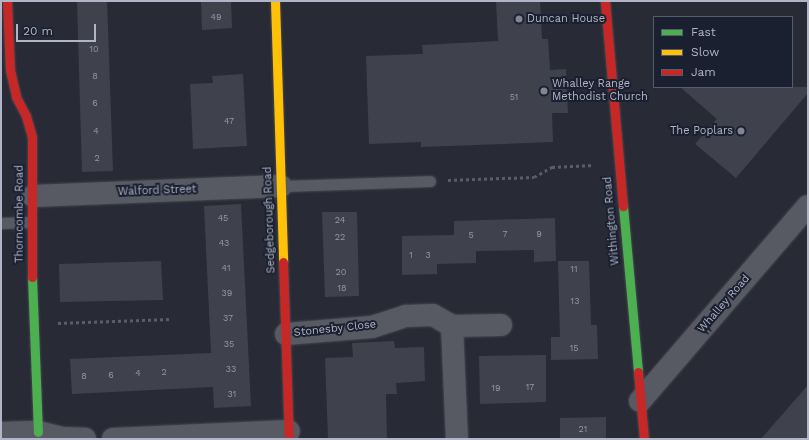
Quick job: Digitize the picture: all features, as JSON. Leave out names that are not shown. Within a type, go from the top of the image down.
[{"type":"street","name":"Thorncombe Road","points":[[7,1],[10,70],[16,97],[26,116],[32,137],[33,196],[31,222],[38,432]]},
{"type":"street","name":"Sedgeborough Road","points":[[275,1],[289,435]]},
{"type":"street","name":"Withington Road","points":[[605,1],[644,439]]},
{"type":"street","name":"Walford Street","points":[[33,196],[280,186]]},
{"type":"street","name":"Whalley Road","points":[[640,401],[808,206]]},
{"type":"street","name":"Stonesby Close","points":[[286,334],[372,327],[406,316],[434,315],[452,326]]},
{"type":"street","points":[[457,439],[452,326],[501,325]]},
{"type":"street","points":[[1,433],[38,432],[62,438],[85,439]]},
{"type":"street","points":[[113,439],[289,435]]},
{"type":"lane","points":[[280,186],[430,181]]},
{"type":"lane","points":[[1,223],[31,222]]},
{"type":"path","points":[[430,181],[534,177],[552,167],[619,164]]},
{"type":"path","points":[[34,324],[171,319]]},
{"type":"building","points":[[77,1],[107,1],[113,171],[82,172]]},
{"type":"building","points":[[201,1],[231,1],[232,28],[202,30]]},
{"type":"building","points":[[496,1],[540,1],[542,39],[548,39],[550,70],[566,69],[568,113],[552,113],[553,142],[421,147],[421,142],[369,144],[366,56],[423,54],[422,45],[498,41]]},
{"type":"building","points":[[243,74],[247,146],[193,149],[190,84],[213,83],[212,76]]},
{"type":"building","name":"The Poplars","points":[[808,87],[808,93],[736,178],[695,144],[717,119],[681,88]]},
{"type":"building","points":[[241,204],[251,406],[214,408],[213,387],[72,394],[70,359],[211,353],[204,206]]},
{"type":"building","points":[[322,212],[357,212],[359,296],[325,297]]},
{"type":"building","points":[[555,218],[556,261],[534,262],[534,250],[476,251],[476,263],[437,264],[437,274],[402,275],[402,236],[454,235],[454,221]]},
{"type":"building","points":[[161,261],[163,300],[60,302],[59,264]]},
{"type":"building","points":[[558,261],[589,261],[591,325],[597,325],[598,359],[551,360],[551,337],[560,337]]},
{"type":"building","points":[[394,341],[395,348],[424,347],[425,381],[396,383],[397,394],[386,394],[387,439],[328,439],[325,358],[353,357],[352,343]]},
{"type":"building","points":[[546,355],[546,402],[480,404],[479,356]]},
{"type":"building","points":[[808,385],[808,439],[761,439]]},
{"type":"building","points":[[606,417],[606,439],[560,439],[560,418]]},
{"type":"traffic: fast","points":[[623,206],[638,372]]},
{"type":"traffic: fast","points":[[32,277],[38,432]]},
{"type":"traffic: slow","points":[[275,1],[283,262]]},
{"type":"traffic: jam","points":[[7,1],[10,70],[16,97],[26,116],[32,137],[32,277]]},
{"type":"traffic: jam","points":[[605,1],[623,206]]},
{"type":"traffic: jam","points":[[283,262],[289,439]]},
{"type":"traffic: jam","points":[[638,372],[644,439]]},
{"type":"place","name":"Duncan House","points":[[519,19]]},
{"type":"place","name":"Whalley Range Methodist Church","points":[[544,91]]},
{"type":"place","name":"The Poplars","points":[[741,131]]}]
